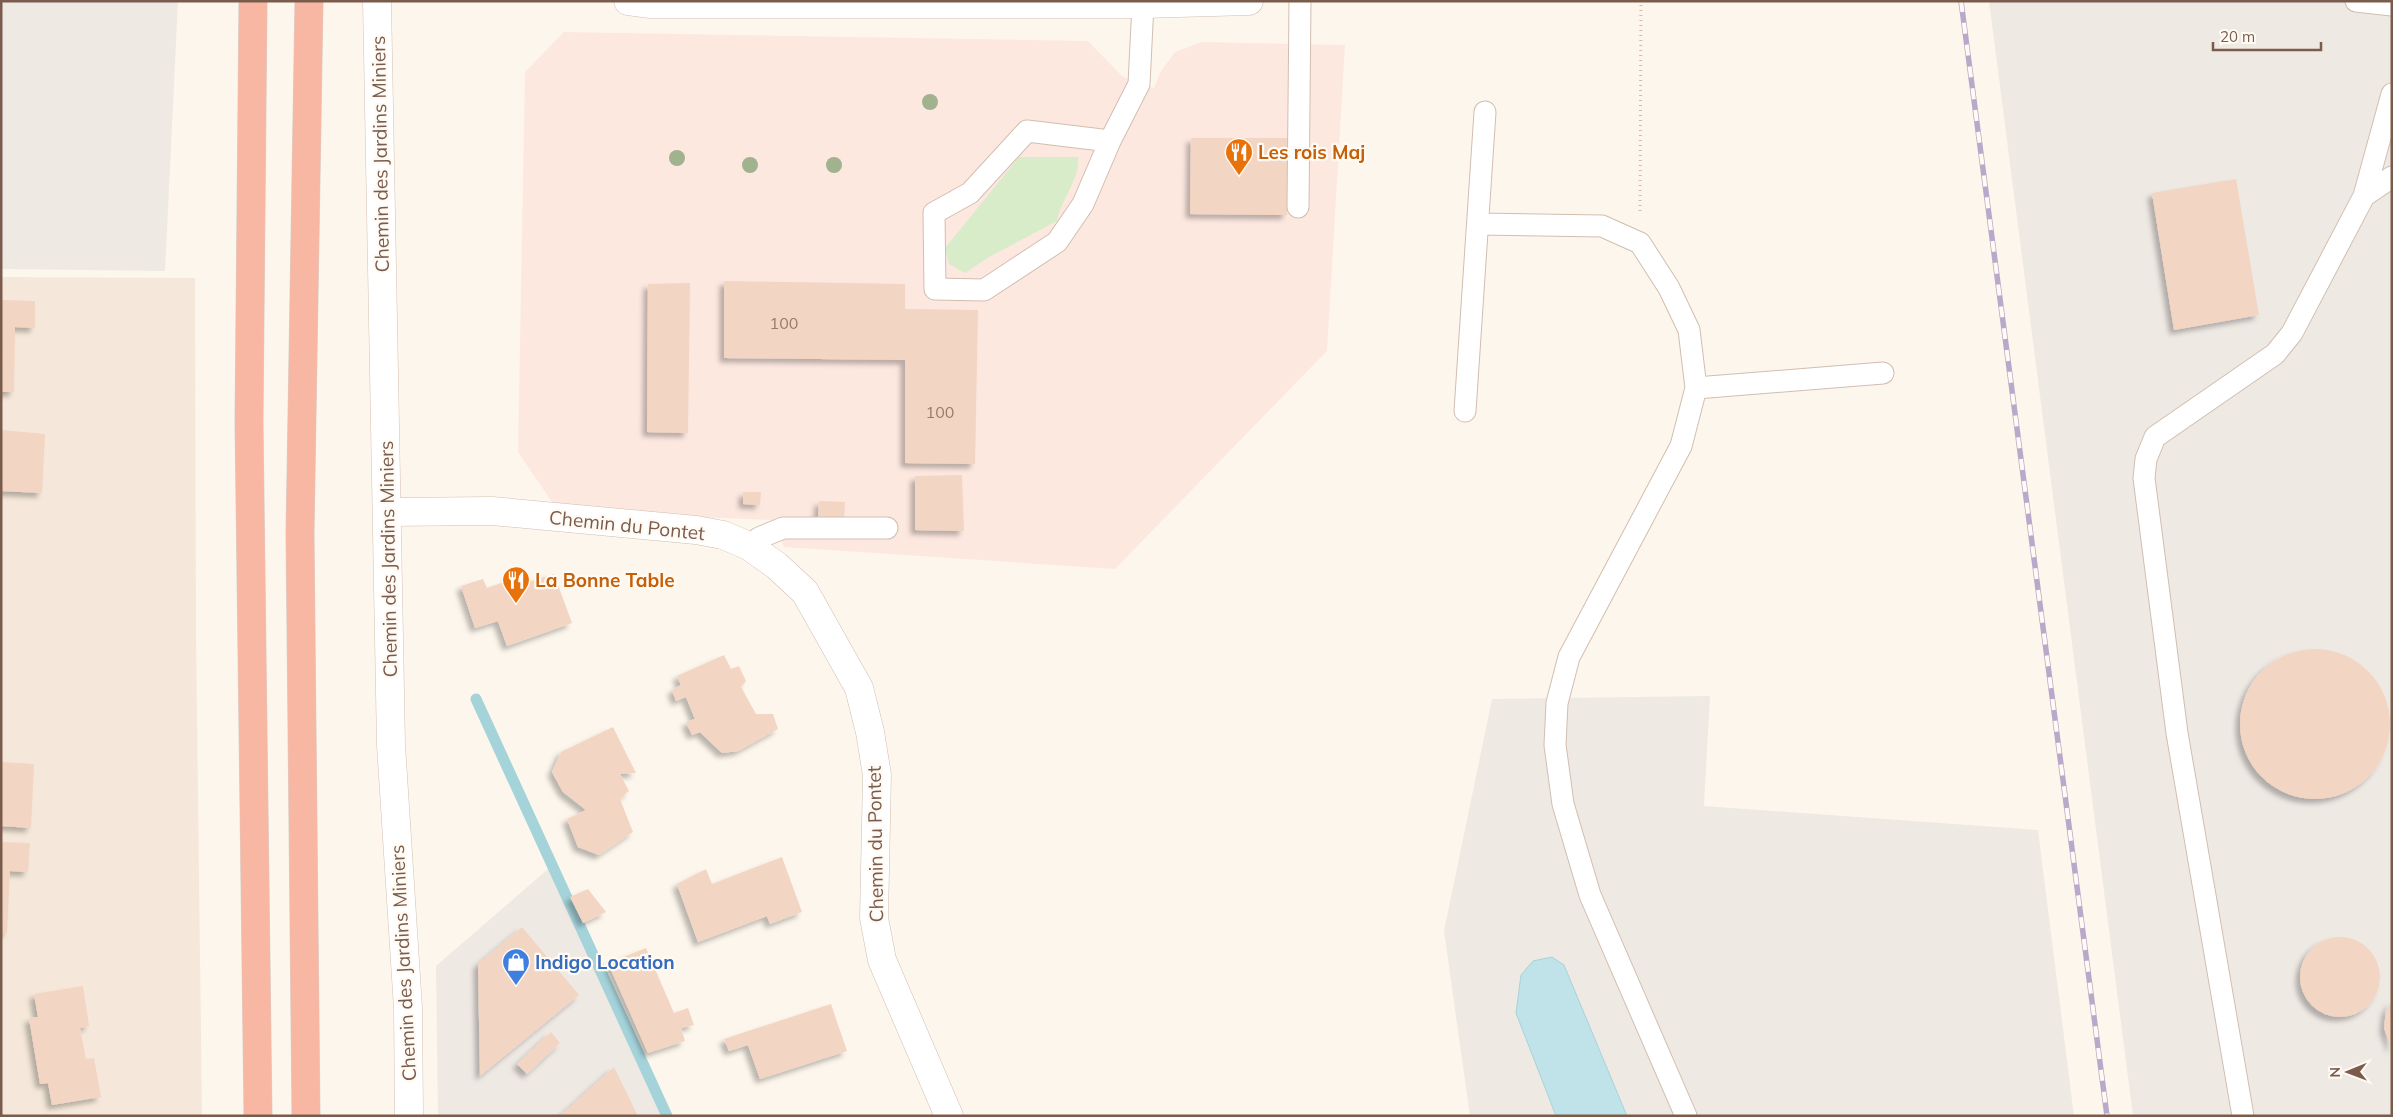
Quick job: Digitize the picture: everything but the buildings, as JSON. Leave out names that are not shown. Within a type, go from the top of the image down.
[{"type":"highway","points":[[253,1],[249,421],[258,1116]]},
{"type":"highway","points":[[306,1116],[300,533],[309,1]]},
{"type":"street","name":"Chemin des Jardins Miniers","points":[[377,1],[391,745],[408,1008],[409,1116]]},
{"type":"street","points":[[628,1],[650,4],[839,2],[1143,4],[1249,1]]},
{"type":"street","name":"Chemin du Pontet","points":[[387,512],[492,511],[696,530],[723,535],[749,546],[777,566],[805,592],[859,688],[870,732],[877,775],[874,918],[882,960],[949,1116]]},
{"type":"lane","points":[[1298,207],[1300,1]]},
{"type":"lane","points":[[2356,1],[2392,5]]},
{"type":"lane","points":[[1110,141],[1027,131],[970,193],[934,213],[935,289],[984,290],[1056,242],[1084,204],[1110,141],[1139,84],[1143,4]]},
{"type":"lane","points":[[2243,1116],[2177,733],[2144,478],[2146,458],[2155,438],[2275,354],[2292,333],[2364,196],[2392,94]]},
{"type":"lane","points":[[1465,411],[1485,112]]},
{"type":"lane","points":[[2364,196],[2392,177]]},
{"type":"lane","points":[[1478,224],[1602,226],[1640,243],[1669,288],[1689,330],[1696,388],[1681,446],[1569,657],[1558,703],[1555,745],[1563,804],[1590,895],[1686,1116]]},
{"type":"lane","points":[[1696,388],[1883,373]]},
{"type":"lane","points":[[749,546],[759,538],[783,528],[887,528]]},
{"type":"path","points":[[1640,243],[1641,1]]},
{"type":"shaded area","points":[[1,1],[178,1],[165,271],[1,269]]},
{"type":"shaded area","points":[[1989,1],[2392,1],[2392,1116],[2133,1116]]},
{"type":"shaded area","points":[[564,32],[1088,41],[1122,76],[1139,84],[1154,88],[1161,71],[1175,52],[1202,42],[1345,45],[1327,351],[1115,569],[784,547],[772,520],[558,511],[518,452],[525,72]]},
{"type":"shaded area","points":[[1,277],[195,278],[196,634],[202,1116],[1,1116]]},
{"type":"shaded area","points":[[1710,696],[1704,806],[2038,830],[2074,1116],[1470,1116],[1444,931],[1492,699]]},
{"type":"shaded area","points":[[548,869],[666,1116],[438,1116],[436,966]]},
{"type":"green space","points":[[1019,157],[1078,157],[1076,174],[1057,221],[989,257],[965,273],[949,264],[945,248]]},
{"type":"water","points":[[1552,957],[1564,965],[1627,1116],[1556,1116],[1516,1013],[1521,975],[1533,961]]},
{"type":"waterway","points":[[476,699],[667,1116]]},
{"type":"railway","points":[[1961,1],[2107,1116]]},
{"type":"place","name":"Les rois Maj","points":[[1239,176]]},
{"type":"place","name":"La Bonne Table","points":[[516,604]]},
{"type":"place","name":"Indigo Location","points":[[516,986]]}]
